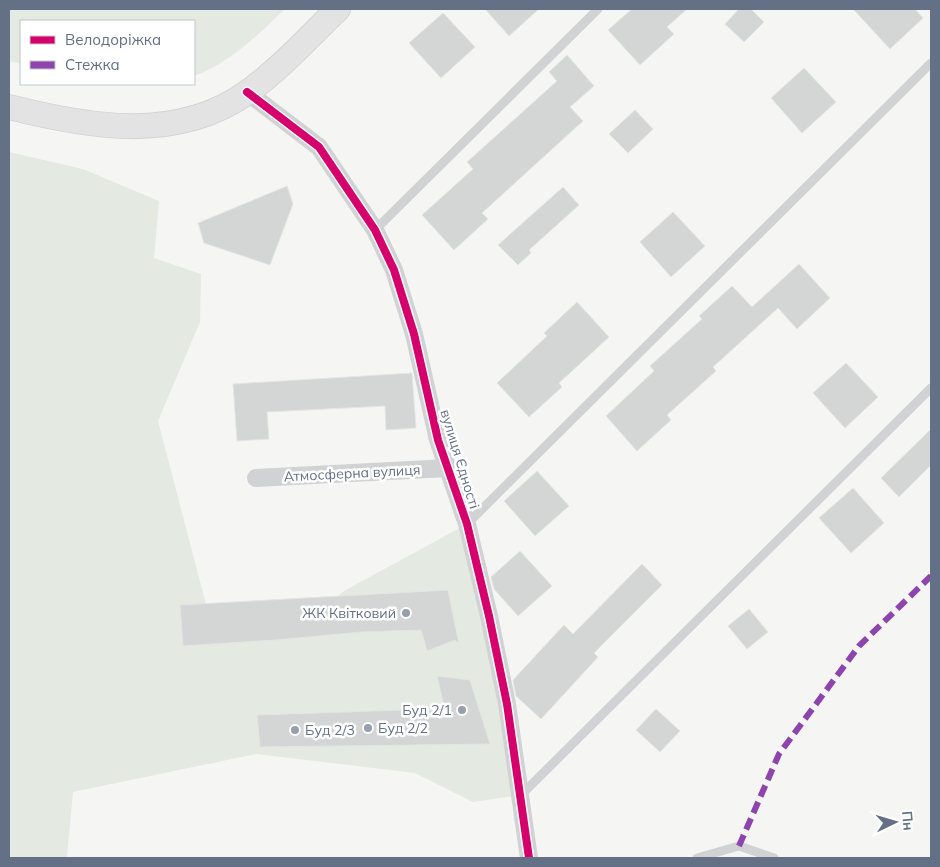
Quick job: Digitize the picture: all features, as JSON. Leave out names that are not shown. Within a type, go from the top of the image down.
[{"type":"main road","points":[[9,107],[89,124],[138,126],[173,123],[214,111],[247,92],[296,51],[338,9]]},
{"type":"street","name":"вулиця Єдності","points":[[247,92],[319,147],[375,230],[394,270],[414,334],[438,440],[467,524],[489,616],[506,704],[529,858]]},
{"type":"street","name":"Атмосферна вулиця","points":[[256,478],[448,468]]},
{"type":"lane","points":[[375,230],[598,9]]},
{"type":"lane","points":[[467,524],[931,63]]},
{"type":"lane","points":[[521,795],[931,388]]},
{"type":"lane","points":[[697,858],[739,846],[774,858]]},
{"type":"shaded area","points":[[9,9],[285,9],[254,38],[231,56],[220,64],[195,76],[195,20],[20,20],[20,64],[9,61]]},
{"type":"shaded area","points":[[9,152],[83,169],[159,201],[154,258],[201,274],[200,322],[158,421],[214,635],[290,635],[344,591],[467,524],[521,795],[473,802],[415,773],[256,754],[73,792],[67,858],[9,858]]},
{"type":"building","points":[[485,9],[539,9],[509,36]]},
{"type":"building","points":[[632,9],[687,9],[667,27],[674,34],[640,65],[608,30]]},
{"type":"building","points":[[739,9],[751,9],[764,22],[744,42],[725,24]]},
{"type":"building","points":[[853,9],[915,9],[923,18],[890,49]]},
{"type":"building","points":[[443,13],[475,47],[441,78],[409,43]]},
{"type":"building","points":[[567,55],[594,86],[570,107],[583,121],[482,213],[488,219],[454,250],[422,215],[473,169],[467,162],[557,81],[549,72]]},
{"type":"building","points":[[804,68],[836,102],[802,133],[771,98]]},
{"type":"building","points":[[635,110],[653,129],[628,153],[609,134]]},
{"type":"building","points":[[287,186],[293,204],[270,265],[204,243],[198,223]]},
{"type":"building","points":[[563,187],[579,205],[529,250],[531,253],[518,265],[498,245]]},
{"type":"building","points":[[673,212],[705,246],[671,277],[640,242]]},
{"type":"building","points":[[799,264],[830,298],[797,329],[778,308],[713,367],[716,371],[667,415],[671,420],[637,451],[606,416],[654,371],[650,366],[702,319],[699,316],[732,286],[752,307]]},
{"type":"building","points":[[577,302],[609,337],[559,383],[562,387],[529,417],[497,383],[547,336],[544,333]]},
{"type":"building","points":[[846,363],[878,397],[845,428],[813,393]]},
{"type":"building","points":[[412,373],[416,428],[386,430],[385,406],[267,412],[269,439],[237,441],[233,384]]},
{"type":"building","points":[[931,429],[931,465],[899,497],[881,478]]},
{"type":"building","points":[[537,471],[569,506],[535,536],[504,501]]},
{"type":"building","points":[[853,488],[884,523],[851,553],[819,518]]},
{"type":"building","points":[[520,551],[552,586],[518,616],[494,589],[491,577]]},
{"type":"building","points":[[642,564],[662,585],[594,653],[598,657],[541,719],[516,696],[513,680],[564,625],[573,634]]},
{"type":"building","points":[[448,590],[459,644],[455,640],[427,651],[421,630],[361,632],[183,646],[180,605]]},
{"type":"building","points":[[749,609],[768,632],[747,649],[728,626]]},
{"type":"building","points":[[437,676],[470,680],[490,744],[260,747],[257,715],[402,710],[445,711]]},
{"type":"building","points":[[656,709],[680,731],[660,752],[636,730]]},
{"type":"marked path","points":[[739,846],[779,754],[859,646],[931,576]]},
{"type":"cycle path","points":[[247,92],[319,147],[375,230],[394,270],[414,334],[438,440],[467,524],[489,616],[507,704],[529,858]]},
{"type":"place","name":"ЖК Квітковий","points":[[406,613]]},
{"type":"place","name":"Буд 2/1","points":[[462,710]]},
{"type":"place","name":"Буд 2/2","points":[[368,728]]},
{"type":"place","name":"Буд 2/3","points":[[295,730]]}]
